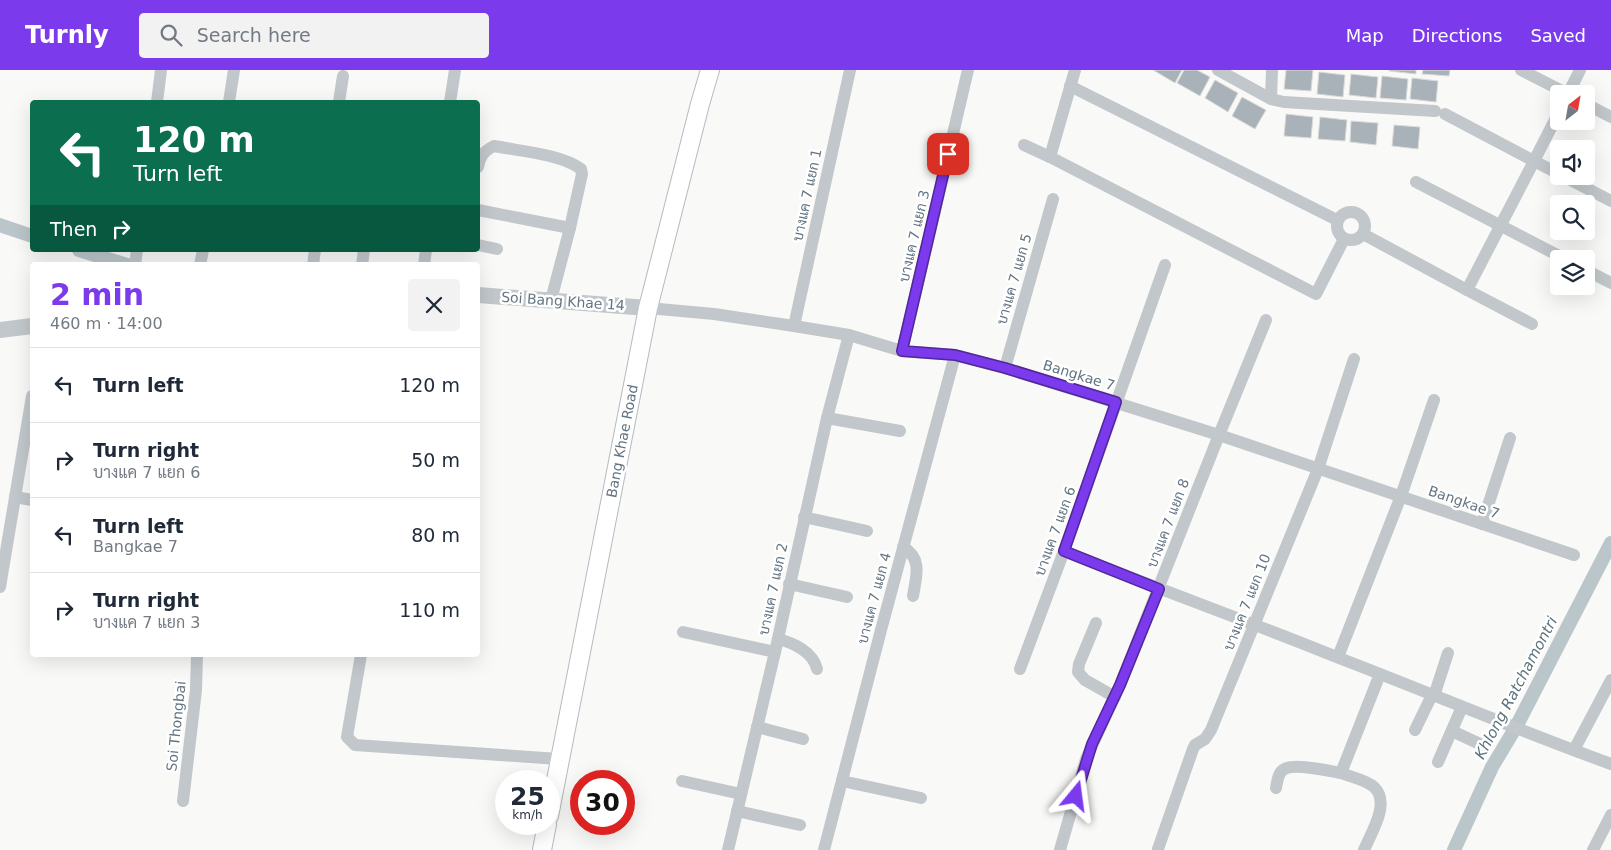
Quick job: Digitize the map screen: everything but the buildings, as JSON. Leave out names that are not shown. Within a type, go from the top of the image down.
[{"type":"main road","name":"Bang Khae Road","points":[[557,770],[648,308],[710,70]]},
{"type":"main road","points":[[542,850],[545,835]]},
{"type":"street","points":[[157,100],[161,70]]},
{"type":"street","points":[[228,100],[234,70]]},
{"type":"street","points":[[450,100],[455,70]]},
{"type":"street","name":"บางแค 7 แยก 1","points":[[794,326],[850,70]]},
{"type":"street","name":"บางแค 7 แยก 3","points":[[902,351],[968,70]]},
{"type":"street","points":[[1050,157],[1075,70]]},
{"type":"street","points":[[1218,70],[1271,99],[1284,102],[1440,112],[1550,169]]},
{"type":"street","points":[[1271,99],[1272,70]]},
{"type":"street","points":[[1521,70],[1550,85]]},
{"type":"street","points":[[1572,85],[1580,70]]},
{"type":"street","points":[[339,100],[344,76]]},
{"type":"street","points":[[1070,86],[1338,220]]},
{"type":"street","points":[[1595,109],[1611,117]]},
{"type":"street","points":[[1467,290],[1550,130]]},
{"type":"street","points":[[1024,145],[1316,294],[1344,239]]},
{"type":"street","points":[[480,158],[485,150],[494,146],[552,157],[575,164],[581,169],[582,174],[570,228],[551,300]]},
{"type":"street","points":[[1416,182],[1550,251]]},
{"type":"street","points":[[1580,185],[1611,201]]},
{"type":"street","name":"บางแค 7 แยก 5","points":[[1005,368],[1053,199]]},
{"type":"street","points":[[480,210],[570,228]]},
{"type":"street","points":[[1344,213],[1358,213],[1364,220],[1365,229],[1363,234],[1352,240],[1344,239],[1338,233],[1336,224],[1338,220],[1344,213]]},
{"type":"street","points":[[1363,234],[1532,324]]},
{"type":"street","points":[[480,245],[497,249]]},
{"type":"street","name":"บางแค 7 แยก 6","points":[[1020,669],[1064,551],[1165,265]]},
{"type":"street","points":[[1595,275],[1611,283]]},
{"type":"street","name":"Soi Bang Khae 14","points":[[480,295],[648,308]]},
{"type":"street","name":"Bangkae 7","points":[[648,308],[714,314],[849,335],[902,351],[955,355],[1005,368],[1219,435],[1574,555]]},
{"type":"street","name":"บางแค 7 แยก 8","points":[[1060,850],[1086,759],[1159,589],[1266,320]]},
{"type":"street","points":[[0,330],[30,326]]},
{"type":"street","name":"บางแค 7 แยก 2","points":[[728,850],[827,418],[849,335]]},
{"type":"street","name":"บางแค 7 แยก 4","points":[[824,850],[955,355]]},
{"type":"street","name":"บางแค 7 แยก 10","points":[[1158,849],[1188,759],[1195,745],[1205,739],[1211,730],[1318,469],[1354,359]]},
{"type":"street","points":[[1338,657],[1401,496],[1434,400]]},
{"type":"street","points":[[0,587],[30,408]]},
{"type":"street","points":[[827,418],[900,431]]},
{"type":"street","points":[[1482,524],[1510,438]]},
{"type":"street","points":[[15,497],[30,500]]},
{"type":"street","points":[[804,517],[867,531]]},
{"type":"street","points":[[903,547],[910,551],[916,562],[913,596]]},
{"type":"street","points":[[1064,551],[1338,657],[1534,736],[1611,764]]},
{"type":"street","points":[[789,584],[847,596]]},
{"type":"street","points":[[1096,623],[1079,664],[1078,672],[1085,680],[1114,697]]},
{"type":"street","points":[[683,632],[776,645],[787,641],[803,650],[815,663],[817,669]]},
{"type":"street","points":[[1415,730],[1433,695],[1448,653]]},
{"type":"street","name":"Soi Thongbai","points":[[183,800],[196,690],[197,657]]},
{"type":"street","points":[[361,657],[346,738],[354,744],[559,759]]},
{"type":"street","points":[[1341,773],[1380,674]]},
{"type":"street","points":[[1574,750],[1611,680]]},
{"type":"street","points":[[1438,762],[1462,707]]},
{"type":"street","points":[[757,727],[803,739]]},
{"type":"street","points":[[1452,731],[1482,745]]},
{"type":"street","points":[[1276,788],[1283,770],[1290,767],[1341,773],[1370,784],[1375,788],[1381,801],[1380,811],[1364,850]]},
{"type":"street","points":[[682,781],[741,794]]},
{"type":"street","points":[[842,781],[921,798]]},
{"type":"street","points":[[737,811],[800,825]]},
{"type":"street","points":[[1593,850],[1611,815]]},
{"type":"waterway","points":[[0,225],[30,235]]},
{"type":"waterway","points":[[85,252],[117,262]]},
{"type":"waterway","name":"Khlong Ratchamontri","points":[[1454,850],[1492,767],[1516,727],[1611,543]]},
{"type":"route","points":[[948,154],[902,351],[955,355],[1005,368],[1116,402],[1064,551],[1159,589],[1120,685],[1092,744],[1076,796]]}]
